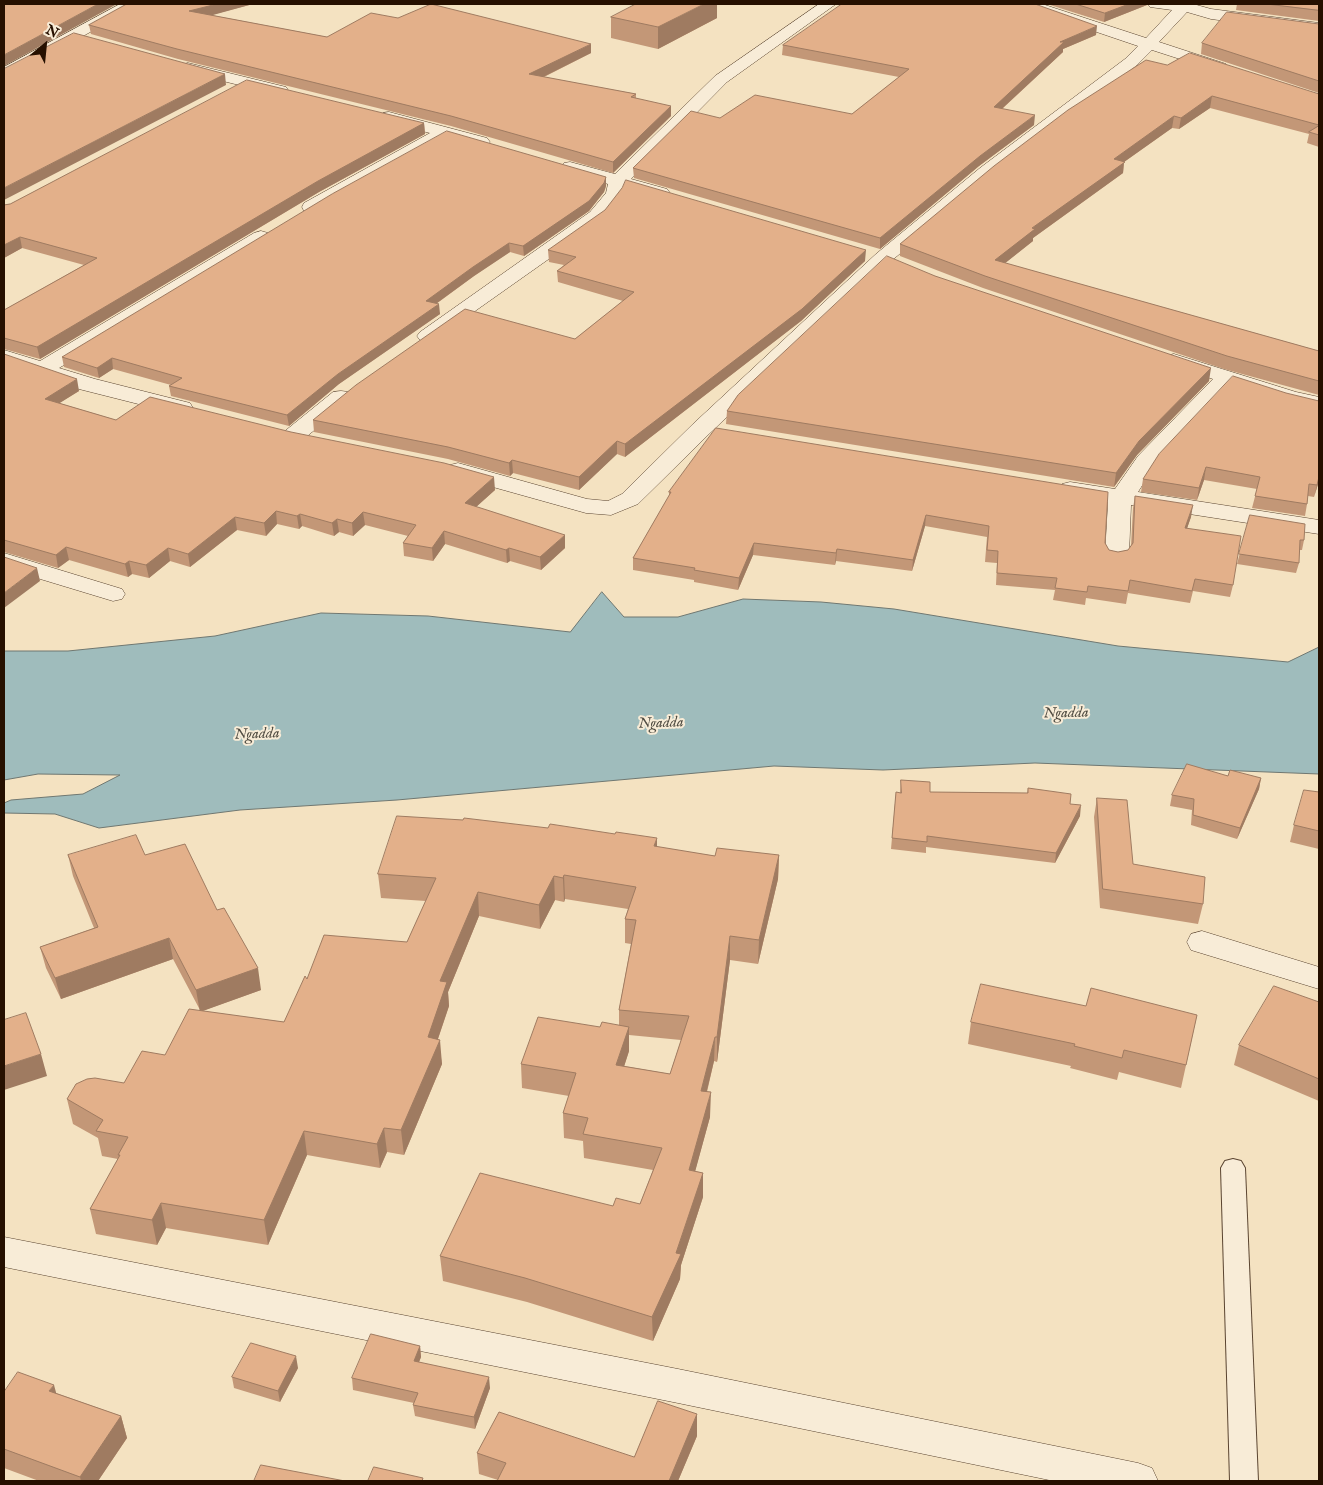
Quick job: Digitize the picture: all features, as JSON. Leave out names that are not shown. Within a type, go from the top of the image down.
[{"type":"street","points":[[4,73],[131,4]]},
{"type":"street","points":[[412,346],[597,216],[615,194],[618,181],[721,79],[829,4]]},
{"type":"street","points":[[1028,4],[1234,72]]},
{"type":"street","points":[[1155,4],[1184,6],[1211,14],[1319,28]]},
{"type":"street","points":[[438,466],[586,506],[611,508],[630,499],[701,429],[891,261],[986,172],[1131,62],[1184,6]]},
{"type":"street","points":[[71,35],[98,43]]},
{"type":"street","points":[[172,64],[295,93]]},
{"type":"street","points":[[221,95],[247,82]]},
{"type":"street","points":[[370,112],[493,145]]},
{"type":"street","points":[[293,218],[403,154],[445,132]]},
{"type":"street","points":[[551,162],[675,197]]},
{"type":"street","points":[[42,369],[276,228]]},
{"type":"street","points":[[864,252],[891,261]]},
{"type":"street","points":[[1153,353],[1292,398],[1319,403]]},
{"type":"street","points":[[4,356],[88,384],[200,412]]},
{"type":"street","points":[[1117,555],[1120,498],[1128,490],[1146,461],[1226,378]]},
{"type":"street","points":[[322,442],[284,434],[356,386]]},
{"type":"street","points":[[701,429],[728,434]]},
{"type":"street","points":[[1047,485],[1120,498],[1319,527]]},
{"type":"street","points":[[4,560],[113,594]]},
{"type":"street","points":[[1202,942],[1319,978]]},
{"type":"street","points":[[4,1252],[678,1386],[1138,1481]]},
{"type":"lane","points":[[1233,1168],[1244,1481]]},
{"type":"water","name":"Ngadda","points":[[602,592],[624,617],[678,617],[743,599],[821,602],[894,609],[1118,646],[1288,662],[1319,647],[1319,774],[1035,763],[883,770],[774,766],[397,800],[240,810],[99,828],[55,814],[4,813],[4,803],[11,800],[83,794],[120,775],[38,774],[4,780],[4,651],[68,651],[215,636],[321,613],[428,616],[570,632]]},
{"type":"building","points":[[4,4],[98,4],[4,55]]},
{"type":"building","points":[[127,4],[217,4],[189,11],[327,37],[371,13],[398,18],[431,4],[591,44],[529,74],[636,94],[631,97],[671,106],[613,162],[451,116],[177,49],[89,25]]},
{"type":"building","points":[[636,4],[704,4],[658,27],[611,17]]},
{"type":"building","points":[[842,4],[1035,4],[1097,26],[1060,42],[1064,42],[994,107],[1035,115],[980,156],[880,238],[633,168],[691,111],[720,118],[755,95],[852,114],[909,69],[783,45]]},
{"type":"building","points":[[1076,4],[1129,4],[1105,13]]},
{"type":"building","points":[[1267,4],[1319,4],[1319,10]]},
{"type":"building","points":[[1227,12],[1319,24],[1319,81],[1202,43]]},
{"type":"building","points":[[74,33],[225,74],[4,188],[4,69]]},
{"type":"building","points":[[1190,53],[1319,94],[1319,125],[1212,96],[1181,118],[1174,116],[1114,159],[1125,162],[1032,228],[1035,229],[995,260],[1319,351],[1319,381],[1227,356],[985,276],[900,244],[994,166],[1068,110],[1146,60],[1167,65]]},
{"type":"building","points":[[247,80],[424,123],[318,181],[37,347],[4,338],[4,310],[97,258],[20,237],[4,245],[4,205],[10,204]]},
{"type":"building","points":[[1319,126],[1319,135],[1309,132]]},
{"type":"building","points":[[447,131],[606,177],[604,183],[589,201],[523,246],[509,243],[473,267],[426,301],[439,304],[338,374],[287,415],[169,386],[182,378],[112,358],[97,368],[62,357],[332,194]]},
{"type":"building","points":[[626,180],[866,250],[802,309],[625,444],[617,441],[579,477],[512,460],[509,463],[448,447],[313,420],[356,385],[465,309],[575,339],[634,292],[557,271],[576,257],[548,250],[605,210]]},
{"type":"building","points":[[887,256],[935,276],[1211,368],[1139,441],[1116,473],[727,411],[738,395]]},
{"type":"building","points":[[4,354],[77,379],[45,399],[116,420],[150,397],[291,432],[444,463],[494,477],[465,503],[565,535],[540,557],[509,548],[506,550],[444,531],[432,548],[403,543],[416,525],[363,512],[352,523],[337,519],[332,523],[300,514],[297,516],[276,511],[264,523],[235,517],[188,554],[168,548],[146,565],[129,561],[125,564],[66,547],[56,555],[4,540]]},
{"type":"building","points":[[1233,376],[1286,393],[1319,401],[1319,477],[1317,485],[1309,484],[1307,504],[1255,496],[1260,477],[1206,467],[1199,488],[1143,479],[1159,454]]},
{"type":"building","points":[[716,428],[1108,492],[1105,543],[1109,550],[1118,552],[1128,550],[1133,543],[1135,496],[1193,505],[1185,528],[1241,536],[1233,585],[1195,579],[1192,591],[1130,580],[1128,591],[1088,586],[1087,592],[1055,588],[1057,578],[997,573],[998,551],[987,550],[989,526],[926,515],[913,560],[837,549],[836,553],[754,543],[739,578],[694,570],[695,568],[633,558],[671,492],[669,492]]},
{"type":"building","points":[[1250,515],[1305,524],[1304,540],[1300,540],[1299,563],[1239,554]]},
{"type":"building","points":[[4,557],[37,568],[4,593]]},
{"type":"building","points":[[1187,764],[1228,776],[1230,770],[1261,778],[1240,828],[1193,815],[1194,799],[1172,795]]},
{"type":"building","points":[[901,780],[930,782],[930,792],[1028,793],[1028,788],[1071,794],[1070,804],[1081,805],[1056,853],[927,836],[927,842],[892,838],[896,792],[901,793]]},
{"type":"building","points":[[1304,790],[1319,792],[1319,831],[1294,825]]},
{"type":"building","points":[[1097,798],[1127,800],[1133,864],[1205,877],[1203,904],[1103,889]]},
{"type":"building","points":[[397,816],[463,820],[464,818],[548,828],[550,824],[657,838],[654,846],[715,856],[717,848],[779,855],[759,940],[730,936],[717,1037],[715,1037],[701,1091],[711,1092],[689,1170],[703,1173],[676,1253],[681,1254],[652,1317],[525,1278],[440,1256],[480,1173],[613,1206],[616,1198],[640,1204],[662,1148],[583,1134],[588,1118],[563,1113],[576,1073],[521,1064],[538,1017],[600,1027],[602,1022],[629,1027],[616,1065],[670,1074],[689,1016],[619,1010],[636,920],[625,919],[636,887],[564,875],[563,878],[554,876],[539,905],[478,892],[440,981],[447,982],[428,1037],[440,1040],[401,1130],[384,1128],[377,1144],[304,1131],[264,1220],[161,1203],[152,1220],[90,1209],[128,1137],[96,1131],[103,1120],[67,1099],[76,1084],[95,1078],[124,1083],[142,1051],[165,1055],[189,1009],[284,1022],[305,976],[307,979],[324,935],[407,942],[436,878],[378,874]]},
{"type":"building","points":[[136,835],[145,855],[185,844],[217,910],[224,908],[258,968],[196,990],[169,938],[55,978],[40,947],[98,927],[68,855]]},
{"type":"building","points":[[981,984],[1086,1006],[1091,988],[1197,1015],[1186,1065],[1124,1050],[1122,1058],[1074,1046],[1075,1044],[971,1022]]},
{"type":"building","points":[[1274,986],[1319,1002],[1319,1079],[1239,1045]]},
{"type":"building","points":[[26,1013],[41,1054],[4,1066],[4,1020]]},
{"type":"building","points":[[371,1334],[420,1346],[414,1361],[489,1377],[474,1417],[413,1405],[418,1393],[352,1378]]},
{"type":"building","points":[[251,1343],[296,1356],[278,1391],[232,1377]]},
{"type":"building","points":[[18,1372],[54,1385],[49,1391],[121,1416],[80,1477],[4,1449],[4,1392]]},
{"type":"building","points":[[658,1401],[697,1414],[669,1481],[497,1481],[506,1463],[477,1453],[499,1412],[634,1457]]},
{"type":"building","points":[[261,1465],[345,1481],[254,1481]]},
{"type":"building","points":[[374,1467],[423,1478],[422,1481],[368,1481]]}]
